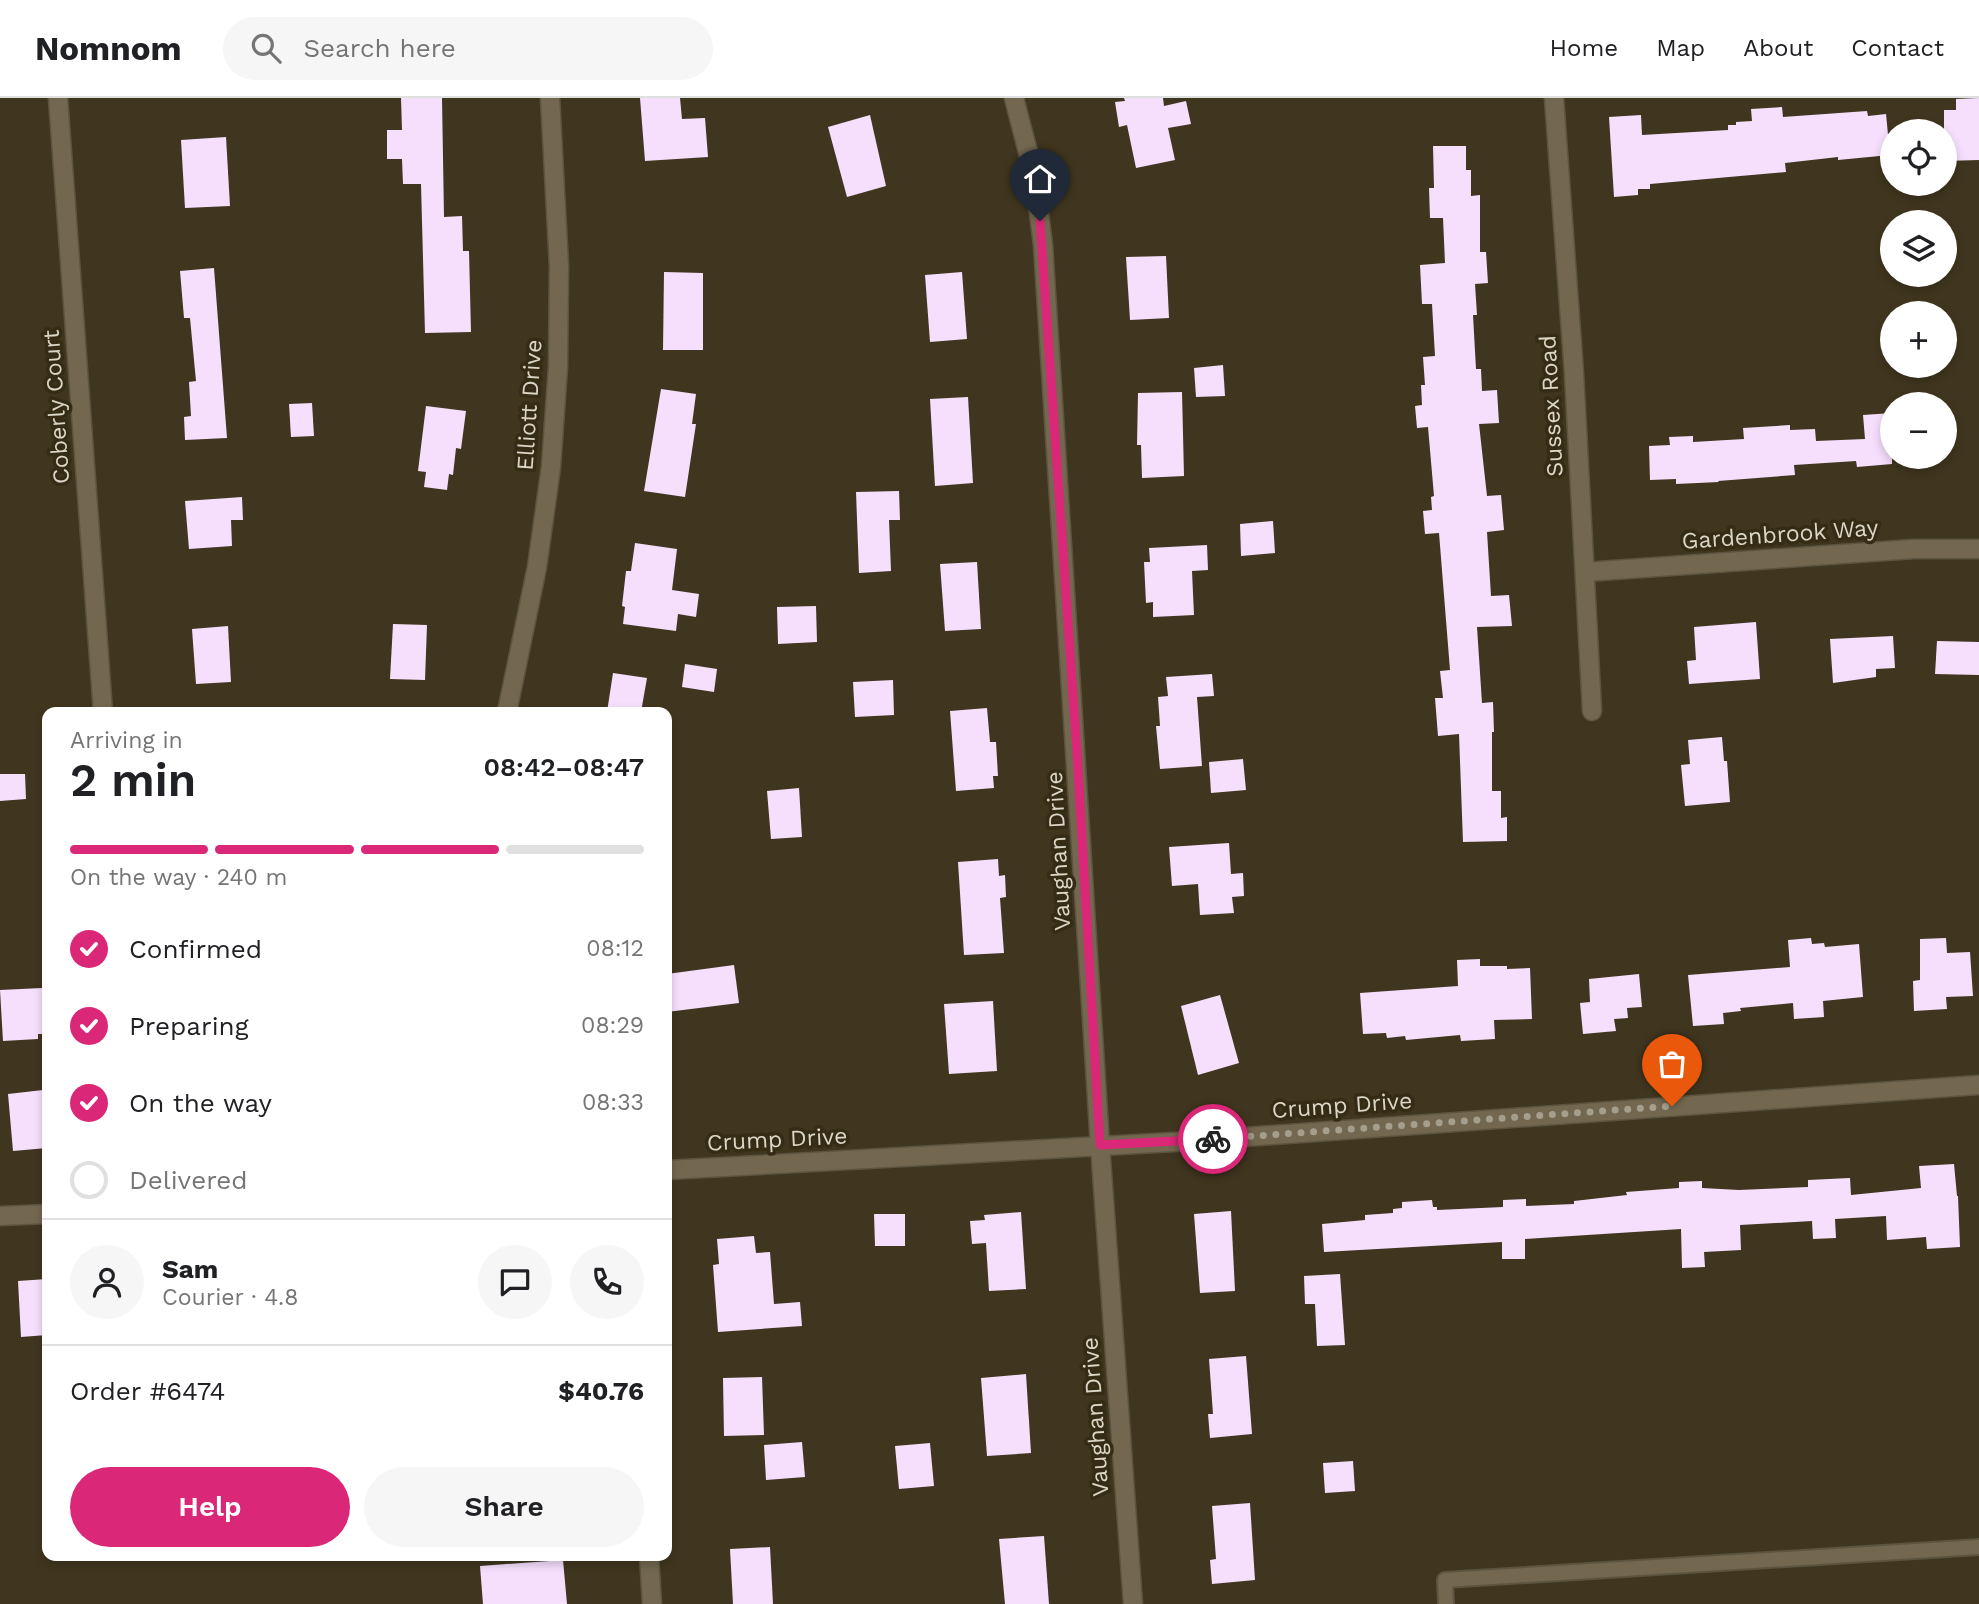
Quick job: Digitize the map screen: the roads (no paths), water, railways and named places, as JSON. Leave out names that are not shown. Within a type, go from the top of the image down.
[{"type":"street","name":"Coberly Court","points":[[58,98],[103,707]]},
{"type":"street","name":"Elliott Drive","points":[[508,707],[537,567],[551,467],[558,367],[559,267],[550,98]]},
{"type":"street","name":"Vaughan Drive","points":[[1014,98],[1034,175],[1043,245],[1100,1145],[1133,1604]]},
{"type":"street","name":"Sussex Road","points":[[1554,98],[1573,359],[1592,711]]},
{"type":"street","name":"Gardenbrook Way","points":[[1585,572],[1914,549],[1979,549]]},
{"type":"street","name":"Crump Drive","points":[[672,1170],[1174,1142],[1979,1085]]},
{"type":"street","points":[[0,1216],[42,1214]]},
{"type":"street","points":[[649,1561],[652,1604]]},
{"type":"lane","points":[[1446,1604],[1445,1580],[1979,1547]]}]
